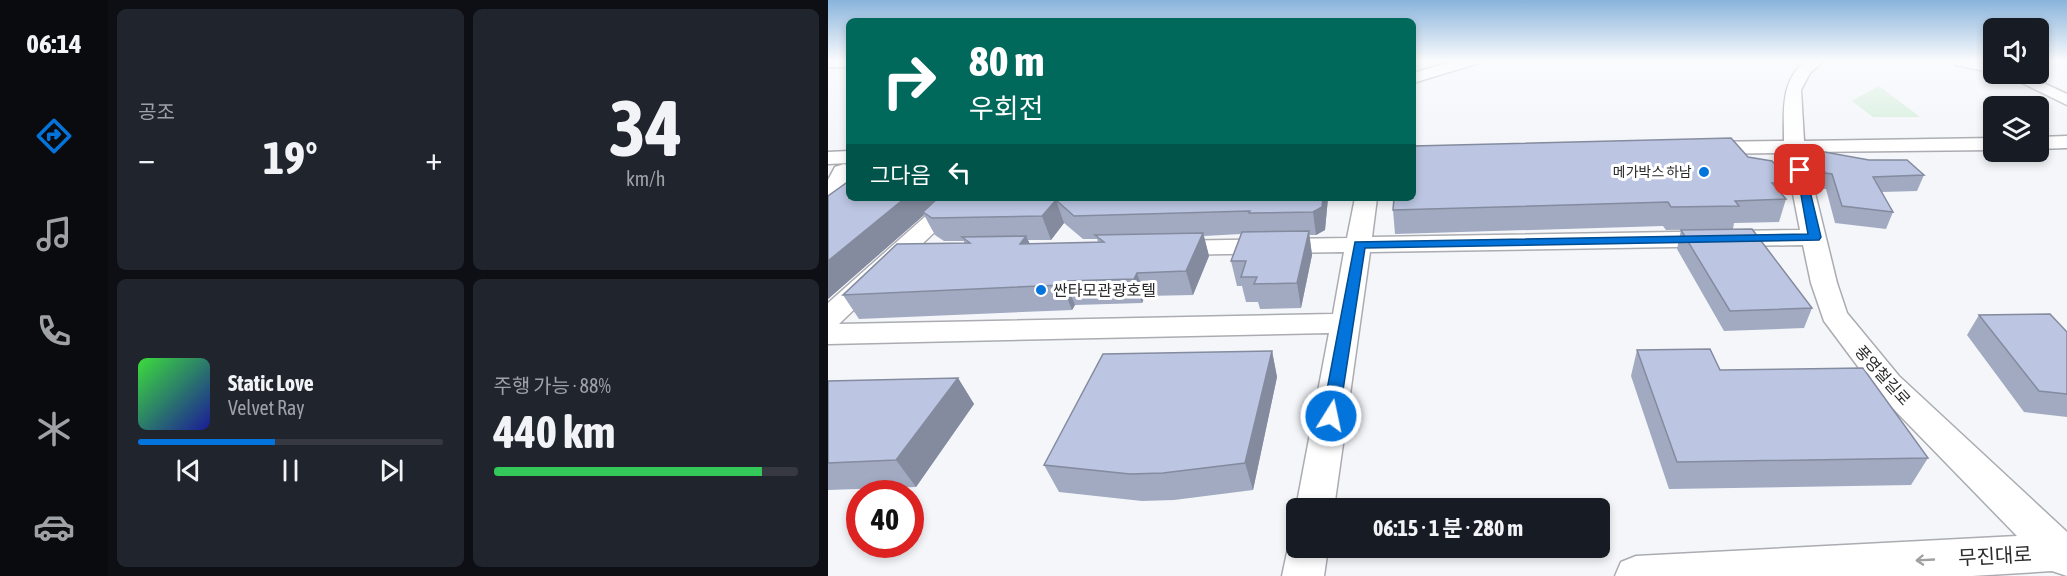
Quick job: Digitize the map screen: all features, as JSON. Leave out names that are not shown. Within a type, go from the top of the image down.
[{"type":"main road","points":[[828,203],[836,198],[838,170]]},
{"type":"street","name":"풍영철길로","points":[[1795,87],[1794,147],[1824,283],[1834,315],[1848,336],[1888,384],[2064,554]]},
{"type":"street","points":[[2039,87],[2067,100]]},
{"type":"street","points":[[2049,143],[2067,142]]},
{"type":"street","points":[[1687,148],[1983,144]]},
{"type":"street","points":[[828,320],[956,201]]},
{"type":"street","points":[[1317,498],[1366,201]]},
{"type":"street","points":[[1142,248],[1815,237]]},
{"type":"street","points":[[901,252],[935,252]]},
{"type":"street","points":[[828,334],[1347,323]]},
{"type":"street","name":"무진대로","points":[[1636,576],[2064,554]]},
{"type":"street","points":[[1303,576],[1306,558]]},
{"type":"green space","points":[[1880,87],[1920,117],[1873,117],[1852,101]]},
{"type":"building","points":[[1731,138],[1748,157],[1772,161],[1787,177],[1778,177],[1783,183],[1772,183],[1786,199],[1735,201],[1739,206],[1671,207],[1668,202],[1393,210],[1394,201],[1416,201],[1416,146]]},
{"type":"building","points":[[1819,151],[1869,160],[1907,160],[1924,175],[1873,177],[1893,212],[1842,206],[1832,174],[1825,173]]},
{"type":"building","points":[[846,183],[846,201],[901,201],[828,261],[828,196]]},
{"type":"building","points":[[935,201],[1055,201],[1042,216],[932,218],[923,212]]},
{"type":"building","points":[[1057,201],[1323,201],[1322,207],[1313,212],[1249,213],[1250,211],[1074,216]]},
{"type":"building","points":[[1752,229],[1812,308],[1730,311],[1681,230]]},
{"type":"building","points":[[1309,231],[1297,283],[1254,284],[1257,277],[1241,277],[1246,261],[1231,261],[1242,232]]},
{"type":"building","points":[[1203,233],[1186,271],[1137,273],[1134,279],[1065,281],[1062,285],[843,295],[897,244],[970,243],[962,237],[1026,236],[1020,244],[1104,242],[1095,235]]},
{"type":"building","points":[[2050,314],[2067,332],[2067,394],[2039,391],[1979,315]]},
{"type":"building","points":[[1710,349],[1720,370],[1863,368],[1928,458],[1677,462],[1637,350]]},
{"type":"building","points":[[1272,351],[1245,463],[1163,473],[1130,474],[1044,465],[1103,354]]},
{"type":"building","points":[[958,378],[896,460],[828,463],[828,381]]},
{"type":"place","name":"메가박스 하남","points":[[1704,172]]},
{"type":"place","name":"싼타모관광호텔","points":[[1041,290]]},
{"type":"route","points":[[1331,416],[1359,245],[1815,237],[1800,170]]}]
